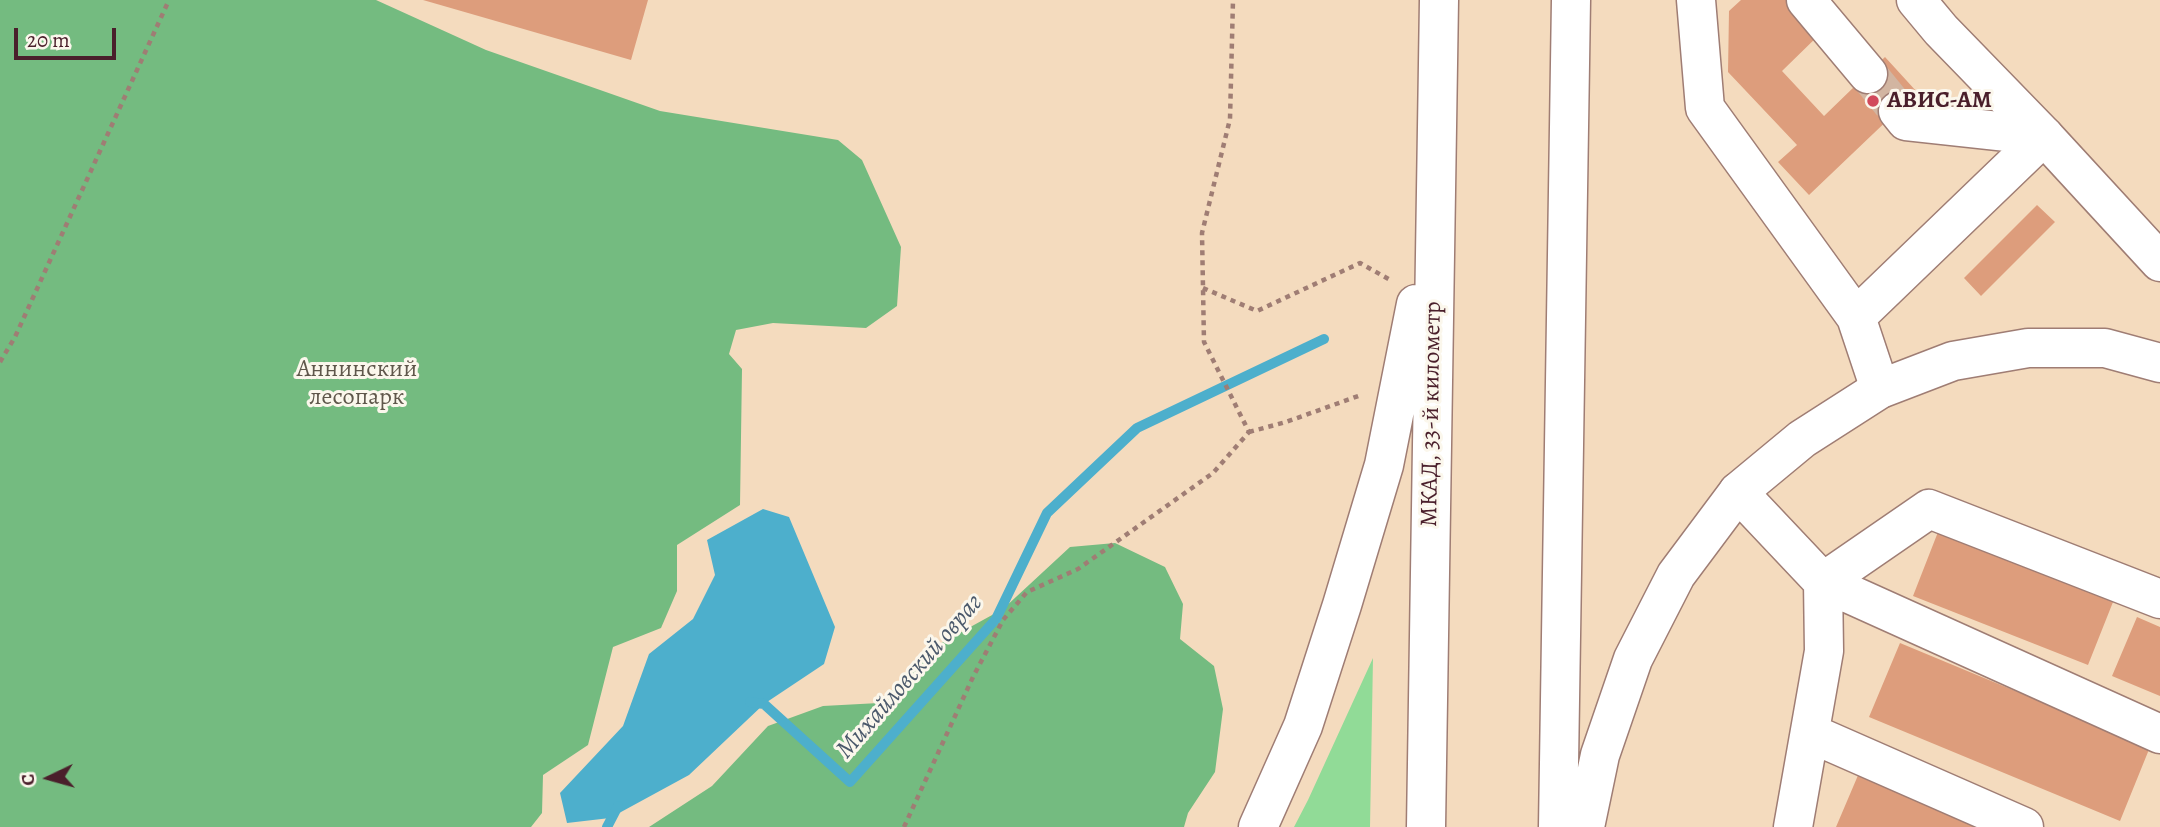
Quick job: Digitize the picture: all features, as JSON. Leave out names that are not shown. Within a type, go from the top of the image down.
[{"type":"main road","name":"МКАД, 33-й километр","points":[[1426,827],[1438,0]]},
{"type":"main road","points":[[1558,827],[1571,0]]},
{"type":"main road","points":[[1696,0],[1705,108],[1856,317],[1880,389]]},
{"type":"main road","points":[[1806,0],[1868,74]]},
{"type":"main road","points":[[1916,0],[1941,30],[2044,136],[2160,262]]},
{"type":"main road","points":[[1898,111],[1906,121],[2044,136]]},
{"type":"main road","points":[[1856,317],[2044,136]]},
{"type":"main road","points":[[1258,827],[1303,726],[1384,465],[1419,292],[1436,149]]},
{"type":"main road","points":[[1585,827],[1600,755],[1633,659],[1676,575],[1738,492],[1802,439],[1880,389],[1953,361],[2028,348],[2105,348],[2160,363]]},
{"type":"main road","points":[[1738,492],[1823,582],[2160,734]]},
{"type":"main road","points":[[1823,582],[1930,509],[2160,599]]},
{"type":"main road","points":[[1793,827],[1824,651],[1823,582]]},
{"type":"main road","points":[[1810,733],[2024,827]]},
{"type":"path","points":[[0,362],[15,337],[169,0]]},
{"type":"path","points":[[1233,0],[1230,119],[1202,233],[1204,342],[1249,432]]},
{"type":"path","points":[[1203,288],[1257,311],[1360,263],[1394,282],[1398,292]]},
{"type":"path","points":[[904,827],[940,746],[1003,620],[1027,592],[1079,569],[1213,473],[1249,432],[1358,398],[1365,389]]},
{"type":"green space","name":"Аннинский лесопарк","points":[[0,0],[376,0],[486,50],[660,111],[838,140],[862,160],[901,247],[897,306],[866,328],[773,323],[736,330],[729,354],[742,369],[740,505],[677,545],[677,591],[661,628],[613,647],[588,745],[543,775],[542,813],[531,827],[0,827]]},
{"type":"green space","points":[[1115,543],[1165,567],[1183,604],[1180,639],[1214,666],[1223,709],[1215,772],[1188,813],[1184,827],[649,827],[712,786],[768,726],[823,706],[879,703],[934,647],[1003,609],[1070,547]]},
{"type":"green space","points":[[1373,658],[1370,827],[1294,827],[1308,800]]},
{"type":"water","points":[[763,509],[789,517],[835,627],[824,664],[764,704],[689,775],[610,818],[567,823],[560,793],[623,726],[649,654],[693,619],[715,575],[707,540]]},
{"type":"building","points":[[423,0],[648,0],[631,60]]},
{"type":"building","name":"АВИС-АМ","points":[[1741,0],[1793,0],[1823,31],[1782,71],[1824,116],[1885,57],[1917,92],[1809,195],[1778,162],[1797,145],[1728,72],[1729,11]]},
{"type":"building","points":[[2037,205],[2055,222],[1981,296],[1964,278]]},
{"type":"building","points":[[1938,532],[2113,602],[2088,665],[1913,596]]},
{"type":"building","points":[[2137,617],[2160,627],[2160,696],[2112,676]]},
{"type":"building","points":[[1900,643],[2150,747],[2120,821],[1869,717]]},
{"type":"building","points":[[1859,773],[1983,827],[1836,827]]},
{"type":"waterway","name":"Михайловский овраг","points":[[750,702],[764,704],[850,782],[996,619],[1047,513],[1137,428],[1324,339]]},
{"type":"waterway","name":"Михайловский овраг","points":[[607,827],[618,806]]},
{"type":"tunnel","points":[[1868,74],[1898,111]]},
{"type":"place","name":"АВИС-АМ","points":[[1873,101]]}]
